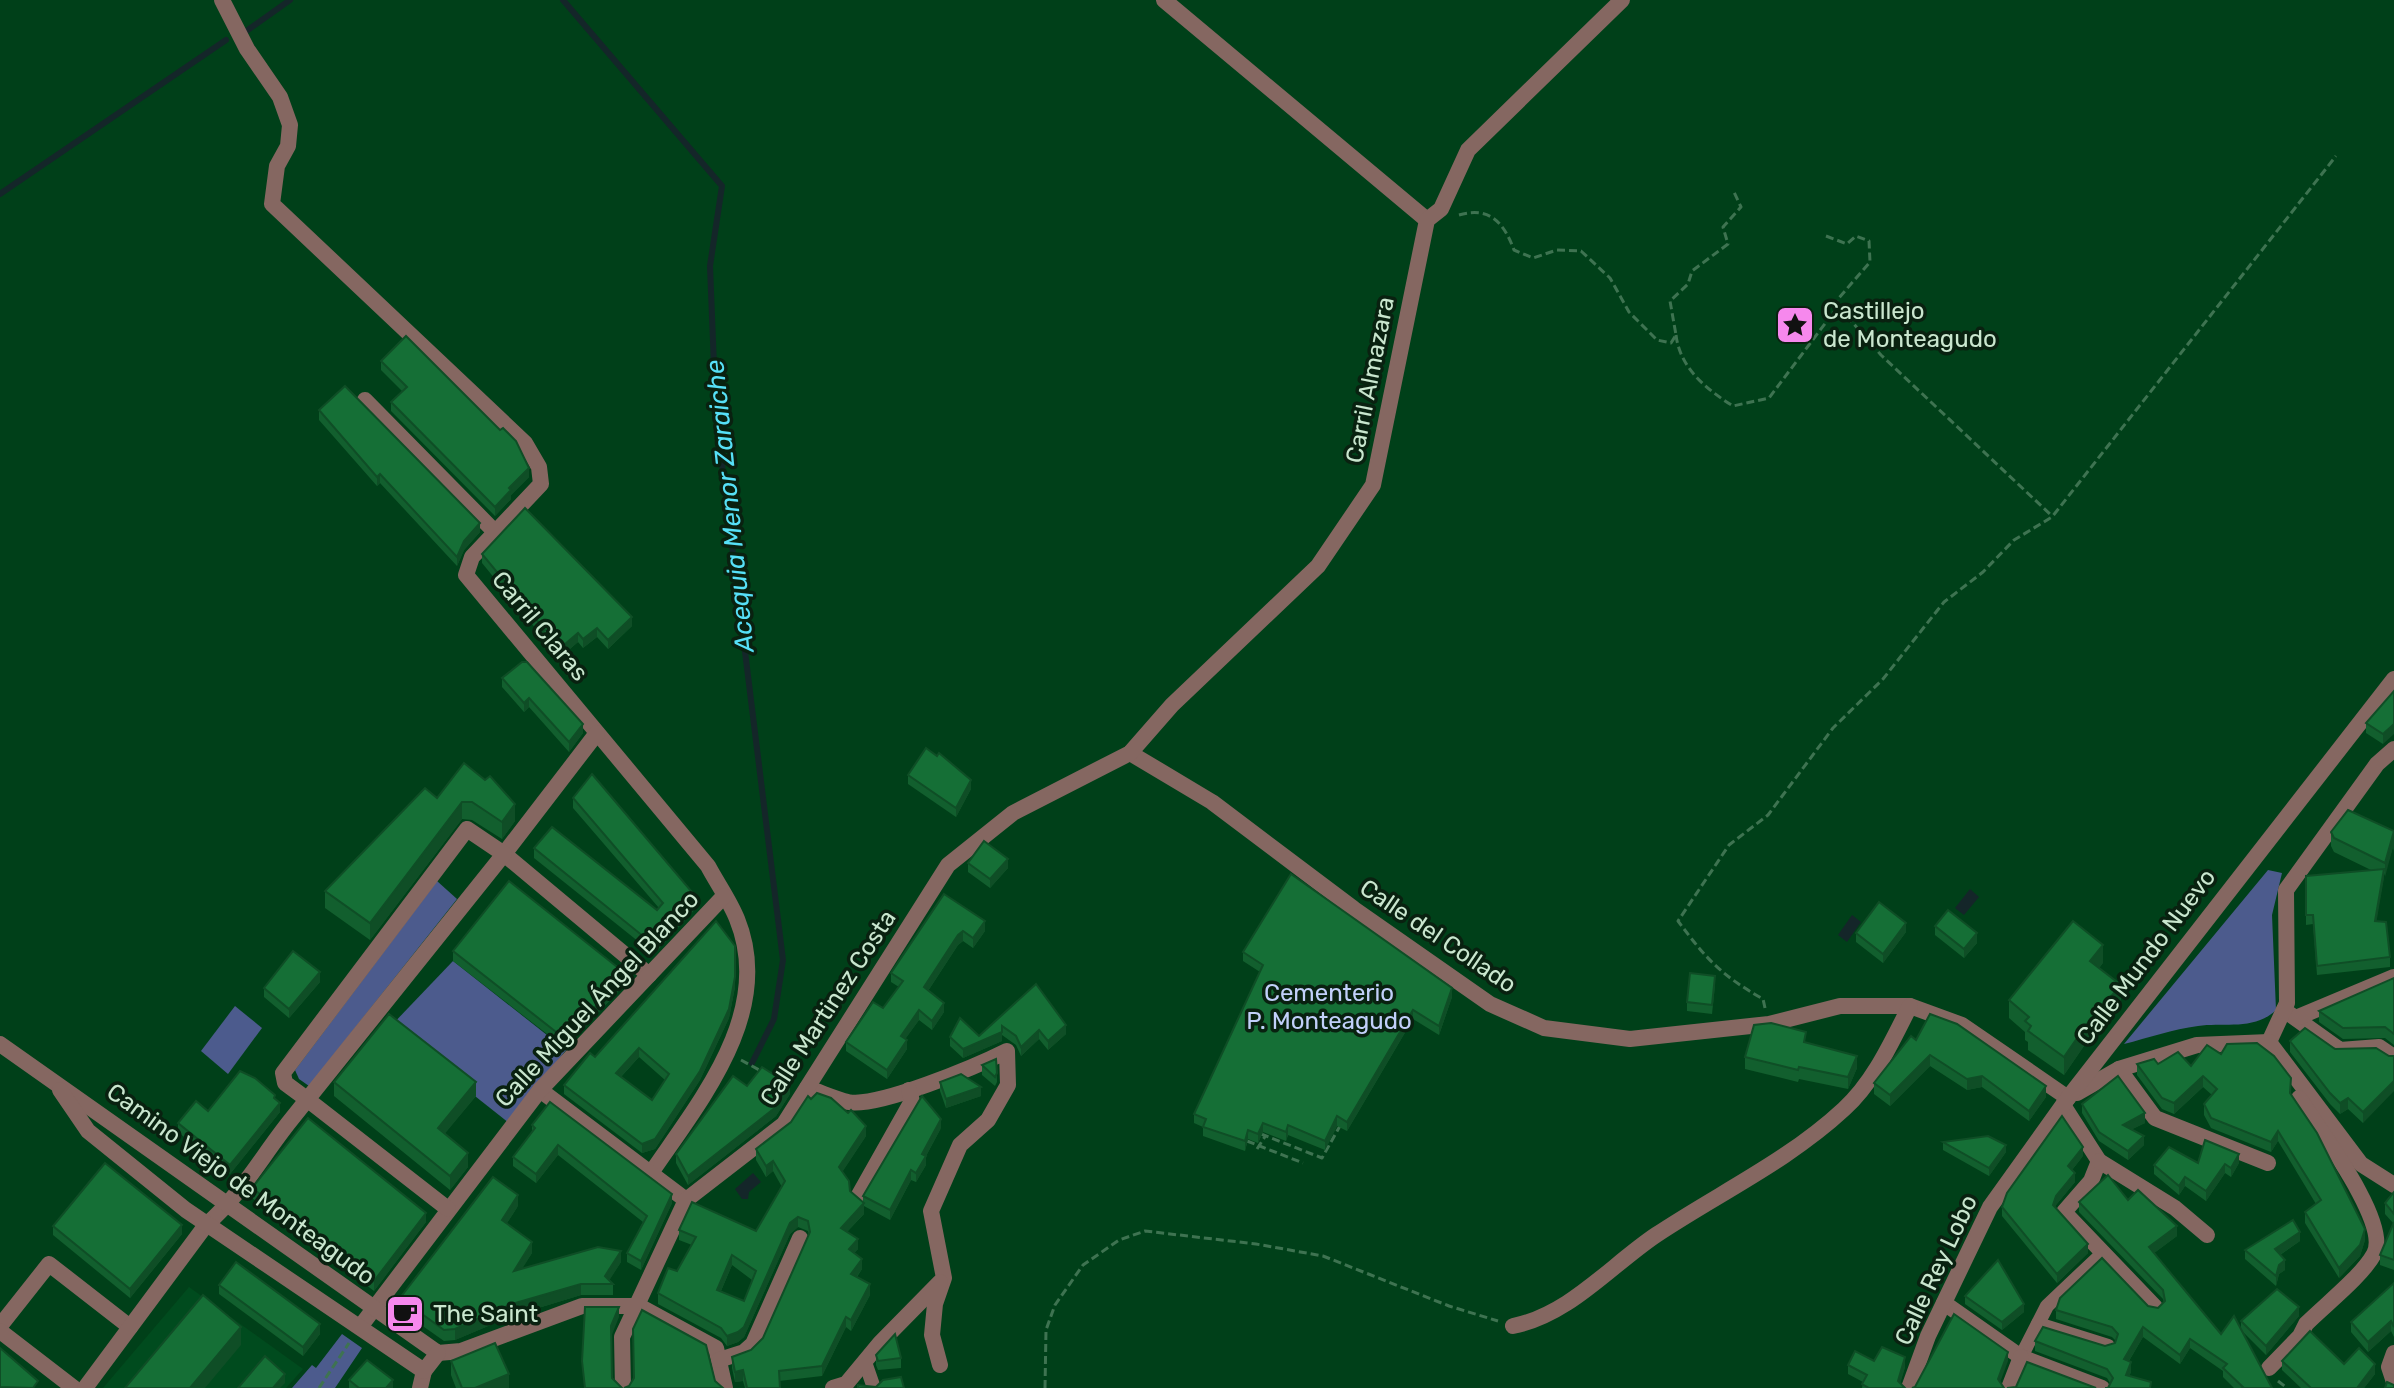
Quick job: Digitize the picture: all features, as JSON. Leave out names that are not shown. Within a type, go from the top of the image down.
[{"type":"street","name":"Carril Claras","points":[[222,0],[247,49],[280,97],[290,125],[288,146],[277,166],[272,204],[525,443],[539,467],[541,484],[472,557],[466,575],[708,866],[738,921],[749,984],[724,1064],[651,1173]]},
{"type":"street","points":[[1164,0],[1427,220],[1441,209],[1468,150],[1622,0]]},
{"type":"street","name":"Carril Almazara","points":[[1130,753],[1172,705],[1318,566],[1373,485],[1427,220]]},
{"type":"street","points":[[365,400],[495,532]]},
{"type":"street","name":"Calle Mundo Nuevo","points":[[2066,1102],[2394,679]]},
{"type":"street","points":[[85,1388],[206,1225],[230,1205],[308,1100],[597,733]]},
{"type":"street","points":[[2394,749],[2377,764],[2286,890],[2287,1003],[2290,1014],[2340,1050],[2379,1047],[2394,1057]]},
{"type":"street","name":"Calle del Collado","points":[[1130,753],[1212,802],[1354,909],[1490,1004],[1544,1028],[1630,1039],[1769,1024],[1840,1006],[1910,1006],[1962,1025],[2066,1102]]},
{"type":"street","name":"Calle Martinez Costa","points":[[623,1388],[622,1337],[686,1200],[784,1124],[948,865],[1013,813],[1130,753]]},
{"type":"street","points":[[448,1209],[285,1083],[283,1073],[467,829],[504,854],[649,975]]},
{"type":"street","name":"Calle Miguel Ángel Blanco","points":[[360,1327],[540,1090],[724,896]]},
{"type":"street","points":[[2394,977],[2290,1014],[2269,1042],[2361,1164],[2394,1185]]},
{"type":"street","points":[[1513,1326],[1540,1320],[1656,1235],[1754,1178],[1846,1108],[1881,1062],[1910,1006]]},
{"type":"street","name":"Calle Mundo Nuevo","points":[[2066,1102],[2119,1069],[2197,1045],[2269,1042]]},
{"type":"street","name":"Camino Viejo de Monteagudo","points":[[0,1044],[99,1111],[438,1353],[422,1380],[360,1327],[206,1225],[88,1131],[55,1082]]},
{"type":"street","points":[[807,1088],[851,1103],[890,1099],[969,1070],[1007,1051],[1008,1085],[988,1120],[960,1145],[931,1211],[944,1278],[935,1304],[932,1335],[940,1365]]},
{"type":"street","points":[[2119,1069],[2155,1118],[2268,1163]]},
{"type":"street","points":[[2269,1368],[2300,1336],[2306,1324],[2373,1256],[2378,1239],[2372,1214],[2289,1083],[2296,1078]]},
{"type":"street","points":[[540,1090],[686,1200]]},
{"type":"street","points":[[859,1195],[912,1101],[909,1090]]},
{"type":"street","points":[[2066,1102],[2099,1161],[2175,1208],[2207,1235]]},
{"type":"street","name":"Calle Rey Lobo","points":[[1909,1388],[1944,1303],[1990,1207],[2066,1102]]},
{"type":"street","points":[[86,1125],[87,1115],[99,1111]]},
{"type":"street","points":[[2099,1161],[2091,1181],[2064,1212],[2155,1307]]},
{"type":"street","points":[[719,1360],[744,1352],[753,1344],[800,1238]]},
{"type":"street","points":[[2009,1388],[2047,1306],[2102,1254]]},
{"type":"street","points":[[74,1388],[0,1328],[49,1264],[130,1327]]},
{"type":"street","points":[[840,1387],[944,1278]]},
{"type":"street","points":[[1944,1303],[2021,1357],[2102,1388]]},
{"type":"street","points":[[438,1353],[461,1351],[582,1306],[639,1306],[716,1348],[725,1388]]},
{"type":"street","points":[[2038,1324],[2108,1346]]},
{"type":"street","points":[[2394,1353],[2389,1367],[2394,1382]]},
{"type":"street","points":[[865,1362],[874,1388]]},
{"type":"path","points":[[1769,1024],[1763,999],[1726,978],[1678,921],[1729,845],[1768,815],[1833,728],[1883,679],[1944,602],[1983,572],[2014,540],[2052,517],[2336,156]]},
{"type":"path","points":[[1733,190],[1741,207],[1723,227],[1728,244],[1692,271],[1688,284],[1670,301],[1676,335],[1688,368],[1700,382],[1733,406],[1769,398],[1833,313],[1838,299],[1870,262],[1869,241],[1856,236],[1847,244],[1826,236]]},
{"type":"path","points":[[1441,209],[1454,216],[1471,211],[1494,216],[1506,229],[1514,250],[1533,258],[1557,250],[1581,251],[1610,278],[1629,312],[1657,340],[1671,343],[1676,335]]},
{"type":"path","points":[[1833,313],[1845,314],[1881,355],[2052,517]]},
{"type":"path","points":[[740,1060],[765,1073]]},
{"type":"path","points":[[1251,1130],[1322,1158],[1345,1118]]},
{"type":"path","points":[[1258,1147],[1270,1127]]},
{"type":"path","points":[[1246,1140],[1303,1163]]},
{"type":"path","points":[[1045,1388],[1046,1330],[1055,1305],[1083,1265],[1119,1240],[1145,1231],[1256,1244],[1323,1256],[1449,1306],[1513,1326]]},
{"type":"path","points":[[319,1388],[360,1327]]},
{"type":"shaded area","points":[[2268,870],[2282,873],[2272,915],[2276,1010],[2258,1021],[2189,1027],[2124,1044]]},
{"type":"shaded area","points":[[437,881],[457,899],[309,1086],[299,1079],[295,1070]]},
{"type":"shaded area","points":[[1970,889],[1979,897],[1964,915],[1955,908]]},
{"type":"shaded area","points":[[1852,915],[1861,922],[1847,942],[1838,935]]},
{"type":"shaded area","points":[[453,961],[566,1050],[509,1123],[389,1028]]},
{"type":"shaded area","points":[[235,1006],[262,1028],[228,1074],[201,1051]]},
{"type":"shaded area","points":[[753,1173],[761,1182],[749,1192],[748,1199],[742,1199],[735,1189]]},
{"type":"shaded area","points":[[189,1287],[303,1369],[286,1388],[103,1388]]},
{"type":"shaded area","points":[[342,1334],[362,1348],[335,1388],[292,1388],[312,1365],[316,1368]]},
{"type":"building","points":[[406,336],[500,430],[503,428],[516,441],[529,468],[495,507],[391,402],[407,387],[381,361]]},
{"type":"building","points":[[345,386],[480,523],[464,541],[457,557],[380,474],[377,477],[319,410]]},
{"type":"building","points":[[525,508],[632,617],[608,640],[597,628],[583,639],[578,633],[557,651],[541,633],[545,630],[482,554]]},
{"type":"building","points":[[522,662],[527,662],[583,724],[569,742],[529,698],[524,703],[502,678]]},
{"type":"building","points":[[2394,691],[2394,724],[2383,734],[2366,723]]},
{"type":"building","points":[[926,748],[937,756],[939,753],[971,780],[956,808],[908,775]]},
{"type":"building","points":[[464,763],[485,780],[490,776],[515,804],[502,822],[472,802],[462,802],[370,923],[325,891],[425,788],[437,798]]},
{"type":"building","points":[[592,774],[697,898],[654,945],[534,848],[552,827],[657,910],[663,903],[573,798]]},
{"type":"building","points":[[2348,810],[2394,831],[2385,863],[2334,838],[2331,832]]},
{"type":"building","points":[[984,841],[1008,859],[990,879],[968,863]]},
{"type":"building","points":[[2384,869],[2375,921],[2386,922],[2390,957],[2317,966],[2313,915],[2306,915],[2306,876]]},
{"type":"building","name":"Cementerio P. Monteagudo","points":[[1291,874],[1452,988],[1439,1026],[1413,1010],[1347,1122],[1337,1116],[1325,1141],[1288,1125],[1286,1132],[1263,1123],[1258,1134],[1248,1130],[1245,1141],[1203,1127],[1206,1119],[1194,1114],[1263,965],[1243,952]]},
{"type":"building","points":[[509,881],[626,974],[565,1039],[453,951]]},
{"type":"building","points":[[944,894],[985,921],[973,938],[963,931],[958,935],[924,987],[944,1003],[932,1021],[919,1010],[901,1036],[907,1040],[887,1070],[846,1042],[873,1002],[883,1008],[903,981],[891,973]]},
{"type":"building","points":[[1879,902],[1906,923],[1883,954],[1856,933]]},
{"type":"building","points":[[1948,910],[1977,933],[1964,949],[1935,926]]},
{"type":"building","points":[[716,921],[735,946],[735,977],[729,1009],[700,1071],[655,1139],[642,1144],[564,1085],[590,1053],[595,1057]],"holes":[[[639,1048],[669,1074],[652,1100],[616,1073]]]},
{"type":"building","points":[[2073,921],[2103,945],[2090,961],[2121,985],[2086,1025],[2064,1057],[2028,1031],[2031,1026],[2025,1021],[2029,1017],[2009,1000]]},
{"type":"building","points":[[293,951],[320,972],[289,1009],[264,988]]},
{"type":"building","points":[[1690,973],[1715,976],[1712,1005],[1687,1002]]},
{"type":"building","points":[[2394,978],[2394,1034],[2385,1027],[2343,1028],[2319,1011]]},
{"type":"building","points":[[1036,984],[1066,1025],[1048,1041],[1039,1030],[1021,1047],[1016,1036],[1002,1026],[1002,1032],[963,1049],[950,1037],[960,1018],[979,1036]]},
{"type":"building","points":[[389,1014],[476,1082],[438,1128],[468,1153],[450,1176],[334,1082]]},
{"type":"building","points":[[1930,1014],[1957,1024],[2046,1086],[2029,1111],[1982,1076],[1967,1079],[1930,1055],[1890,1095],[1874,1083],[1911,1036],[1916,1040]]},
{"type":"building","points":[[1771,1023],[1806,1032],[1804,1042],[1857,1056],[1848,1077],[1799,1067],[1798,1070],[1745,1057],[1754,1025]]},
{"type":"building","points":[[2305,1028],[2335,1049],[2376,1048],[2394,1056],[2394,1081],[2363,1112],[2348,1098],[2340,1103],[2290,1041]]},
{"type":"building","points":[[2257,1043],[2274,1056],[2291,1078],[2290,1093],[2317,1133],[2365,1229],[2360,1245],[2339,1268],[2305,1212],[2321,1200],[2278,1131],[2271,1142],[2211,1118],[2204,1104],[2217,1089],[2203,1076],[2174,1103],[2162,1098],[2137,1064],[2154,1059],[2158,1064],[2178,1052],[2191,1066],[2207,1045],[2221,1054],[2227,1044]]},
{"type":"building","points":[[996,1059],[997,1073],[995,1077],[982,1065]]},
{"type":"building","points":[[762,1067],[790,1085],[776,1107],[688,1176],[676,1154],[733,1076],[747,1086]]},
{"type":"building","points":[[240,1071],[255,1078],[280,1103],[230,1165],[178,1123],[196,1101],[208,1111]]},
{"type":"building","points":[[961,1074],[981,1087],[946,1099],[940,1082]]},
{"type":"building","points":[[2118,1076],[2145,1113],[2123,1125],[2144,1136],[2128,1151],[2099,1132],[2082,1104]]},
{"type":"building","points":[[817,1093],[831,1098],[848,1113],[851,1110],[866,1126],[839,1167],[849,1181],[850,1191],[864,1203],[841,1228],[858,1239],[849,1249],[862,1259],[851,1274],[870,1284],[851,1320],[846,1317],[822,1366],[779,1371],[780,1388],[747,1388],[743,1370],[735,1372],[732,1357],[751,1350],[763,1338],[810,1232],[808,1221],[798,1217],[790,1223],[744,1327],[738,1332],[727,1336],[721,1328],[658,1293],[668,1268],[677,1271],[696,1237],[679,1230],[692,1202],[756,1231],[785,1181],[773,1161],[766,1166],[756,1149],[791,1122],[808,1096],[811,1099]],"holes":[[[732,1255],[756,1271],[744,1301],[717,1290]]]},
{"type":"building","points":[[922,1096],[941,1119],[922,1154],[926,1156],[916,1173],[911,1170],[890,1210],[863,1196]]},
{"type":"building","points":[[550,1102],[672,1194],[641,1261],[627,1253],[647,1216],[558,1145],[536,1174],[513,1157]]},
{"type":"building","points":[[2062,1116],[2083,1147],[2068,1166],[2075,1173],[2056,1196],[2053,1205],[2088,1244],[2057,1274],[2002,1207],[2007,1193]]},
{"type":"building","points":[[308,1118],[426,1213],[374,1281],[252,1188]]},
{"type":"building","points":[[1988,1136],[2006,1145],[1989,1168],[1943,1142]]},
{"type":"building","points":[[2205,1140],[2239,1154],[2231,1168],[2225,1164],[2206,1191],[2185,1177],[2179,1186],[2154,1165],[2169,1147],[2198,1163]]},
{"type":"building","points":[[105,1163],[182,1225],[130,1289],[53,1226]]},
{"type":"building","points":[[2108,1175],[2128,1200],[2138,1190],[2177,1226],[2149,1247],[2221,1334],[2234,1316],[2272,1388],[2242,1388],[2223,1368],[2227,1364],[2190,1339],[2180,1355],[2143,1327],[2124,1359],[2131,1362],[2126,1375],[2151,1382],[2150,1388],[2108,1388],[2113,1378],[2107,1369],[2035,1341],[2043,1327],[2105,1346],[2115,1343],[2118,1334],[2112,1327],[2056,1310],[2060,1298],[2102,1258],[2148,1306],[2158,1308],[2165,1301],[2163,1290],[2079,1202]]},
{"type":"building","points":[[493,1177],[518,1195],[502,1220],[532,1242],[514,1271],[598,1247],[621,1251],[605,1276],[613,1284],[581,1284],[512,1304],[455,1329],[444,1330],[400,1298]]},
{"type":"building","points":[[2394,1192],[2394,1214],[2385,1203]]},
{"type":"building","points":[[2293,1220],[2300,1232],[2275,1249],[2285,1260],[2279,1265],[2276,1276],[2245,1250]]},
{"type":"building","points":[[2394,1222],[2394,1260],[2380,1255]]},
{"type":"building","points":[[1998,1260],[2024,1304],[2002,1322],[1965,1296]]},
{"type":"building","points":[[236,1262],[320,1324],[303,1347],[219,1285]]},
{"type":"building","points":[[2394,1283],[2394,1327],[2391,1321],[2368,1342],[2351,1322]]},
{"type":"building","points":[[2277,1289],[2299,1307],[2266,1346],[2241,1321]]},
{"type":"building","points":[[203,1295],[241,1327],[190,1388],[125,1388]]},
{"type":"building","points":[[585,1307],[619,1307],[611,1326],[612,1378],[622,1388],[585,1388],[582,1361]]},
{"type":"building","points":[[642,1310],[706,1345],[715,1381],[723,1388],[624,1388],[634,1378],[633,1329]]},
{"type":"building","points":[[1954,1314],[2008,1352],[1998,1379],[2004,1388],[1912,1388]]},
{"type":"building","points":[[2310,1331],[2344,1364],[2359,1348],[2375,1364],[2357,1388],[2311,1388],[2282,1361]]},
{"type":"building","points":[[895,1334],[901,1358],[878,1361],[876,1355]]},
{"type":"building","points":[[495,1343],[509,1374],[475,1388],[462,1388],[451,1361]]},
{"type":"building","points":[[1882,1347],[1905,1357],[1898,1381],[1905,1388],[1869,1388],[1862,1384],[1867,1375],[1848,1365],[1855,1351],[1874,1361]]},
{"type":"building","points":[[0,1348],[38,1381],[33,1388],[0,1387]]},
{"type":"building","points":[[265,1356],[285,1374],[273,1388],[238,1388]]},
{"type":"building","points":[[367,1360],[393,1380],[386,1388],[359,1388],[349,1380]]},
{"type":"building","points":[[2027,1362],[2096,1388],[2007,1388],[2016,1387]]},
{"type":"building","points":[[901,1377],[904,1388],[858,1388],[858,1385],[876,1387],[883,1380]]},
{"type":"waterway","points":[[245,32],[290,0]]},
{"type":"waterway","name":"Acequia Menor Zaraiche","points":[[563,0],[722,186],[710,266],[716,416],[783,960],[774,1019],[752,1063]]},
{"type":"waterway","points":[[0,194],[226,40]]},
{"type":"place","name":"Castillejo de Monteagudo","points":[[1795,325]]},
{"type":"place","name":"The Saint","points":[[405,1314]]}]
